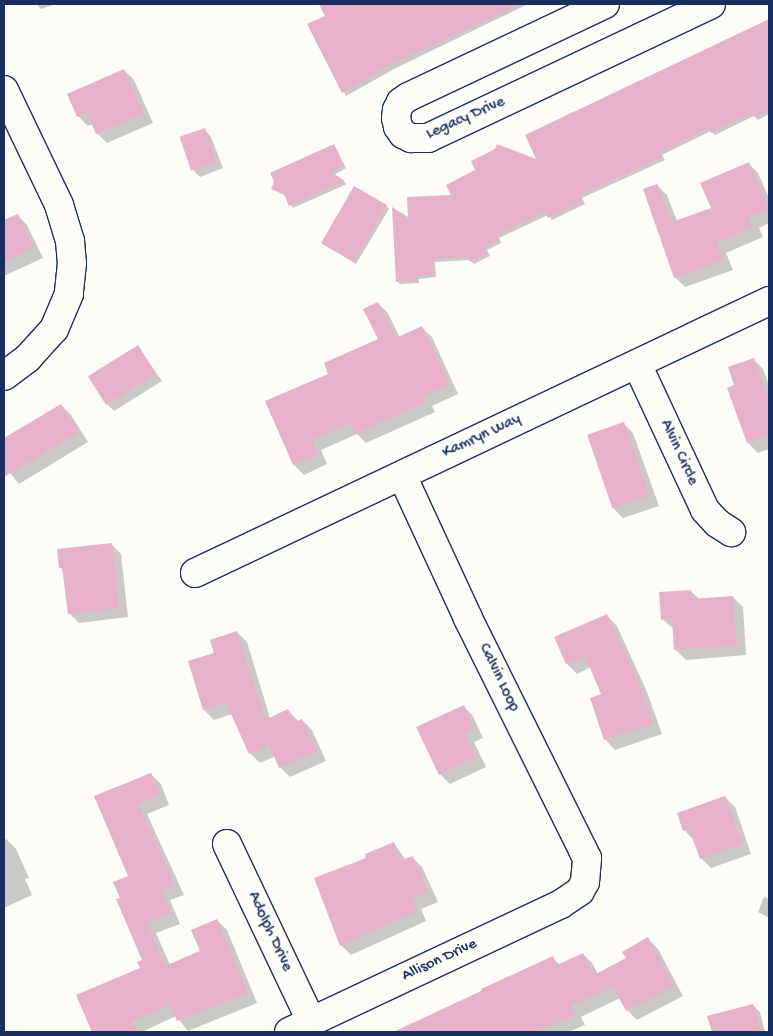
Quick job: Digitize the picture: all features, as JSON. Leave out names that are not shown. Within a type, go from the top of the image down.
[{"type":"street","name":"Legacy Drive","points":[[606,4],[408,97],[401,102],[397,110],[398,127],[403,134],[411,138],[428,138],[711,4]]},
{"type":"street","points":[[4,90],[60,205],[70,241],[72,263],[69,294],[54,329],[28,358],[4,376]]},
{"type":"street","name":"Kamryn Way","points":[[195,573],[769,301]]},
{"type":"street","name":"Alvin Circle","points":[[637,364],[705,510],[717,523],[731,532]]},
{"type":"street","name":"Calvin Loop","points":[[402,475],[468,618],[583,850],[586,858],[585,882]]},
{"type":"street","name":"Adolph Drive","points":[[227,844],[300,1026]]},
{"type":"street","name":"Allison Drive","points":[[300,1026],[561,904],[580,891],[585,882]]},
{"type":"building","points":[[319,4],[521,4],[390,65],[342,93],[307,24],[325,16]]},
{"type":"building","points":[[769,19],[769,110],[754,117],[752,113],[711,133],[709,128],[660,152],[663,157],[580,195],[583,201],[548,218],[545,212],[497,235],[499,240],[485,247],[488,253],[470,262],[468,257],[433,259],[434,275],[416,276],[417,281],[396,282],[392,207],[408,217],[407,197],[451,195],[446,185],[475,170],[471,161],[495,149],[497,144],[536,159],[525,135]]},
{"type":"building","points":[[124,69],[144,113],[96,134],[87,113],[77,117],[67,94]]},
{"type":"building","points":[[205,128],[217,162],[191,171],[179,137]]},
{"type":"building","points":[[334,144],[344,165],[331,172],[345,181],[289,206],[284,194],[271,189],[274,182],[270,173]]},
{"type":"building","points":[[749,162],[769,209],[749,218],[753,227],[717,243],[723,260],[674,278],[643,189],[657,184],[672,222],[711,208],[700,183]]},
{"type":"building","points":[[354,186],[387,205],[354,262],[321,243]]},
{"type":"building","points":[[18,214],[33,248],[4,262],[4,220]]},
{"type":"building","points":[[378,302],[396,338],[422,326],[449,384],[423,396],[426,402],[355,434],[350,423],[312,440],[318,454],[293,465],[265,401],[328,374],[324,363],[378,339],[363,309]]},
{"type":"building","points":[[138,345],[156,374],[106,405],[88,376]]},
{"type":"building","points":[[754,358],[769,400],[769,435],[747,443],[727,388],[734,385],[728,367]]},
{"type":"building","points":[[61,404],[79,432],[4,477],[4,438]]},
{"type":"building","points":[[624,422],[649,496],[613,508],[587,435]]},
{"type":"building","points":[[112,543],[119,608],[68,614],[62,567],[59,568],[57,549]]},
{"type":"building","points":[[691,590],[692,599],[733,596],[737,646],[674,650],[672,618],[661,620],[659,592]]},
{"type":"building","points":[[607,614],[638,681],[653,724],[604,740],[590,698],[601,694],[585,656],[566,664],[554,637]]},
{"type":"building","points":[[237,631],[265,720],[288,709],[295,722],[302,719],[317,751],[279,768],[269,745],[249,754],[226,703],[203,710],[188,661],[214,653],[210,640]]},
{"type":"building","points":[[464,705],[474,728],[465,732],[476,757],[439,775],[416,727]]},
{"type":"building","points":[[151,773],[160,795],[138,804],[175,885],[161,890],[171,913],[147,923],[165,966],[200,951],[191,930],[217,919],[248,993],[177,1021],[170,1005],[132,1021],[137,1032],[92,1032],[76,995],[140,968],[137,962],[142,960],[116,899],[120,898],[113,882],[128,876],[94,796]]},
{"type":"building","points":[[725,796],[742,844],[700,859],[689,829],[683,831],[677,813]]},
{"type":"building","points":[[394,842],[402,860],[413,856],[428,892],[412,899],[417,911],[340,946],[314,878],[366,858],[365,854]]},
{"type":"building","points":[[648,937],[674,986],[626,1011],[613,987],[571,1006],[576,1015],[533,1032],[393,1032],[553,956],[557,965],[583,953],[594,975],[626,958],[622,952]]},
{"type":"building","points":[[753,1004],[761,1032],[712,1032],[707,1016]]}]
